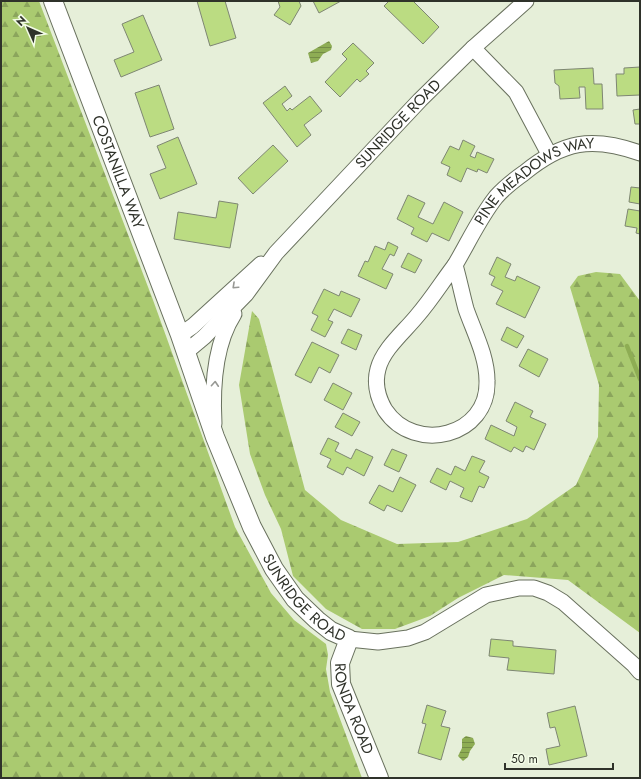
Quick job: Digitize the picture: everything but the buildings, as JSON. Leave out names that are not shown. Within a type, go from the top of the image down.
[{"type":"street","name":"COSTANILLA WAY","points":[[53,1],[183,344]]},
{"type":"street","name":"SUNRIDGE ROAD","points":[[183,344],[204,337],[246,294],[276,253],[473,48],[526,1]]},
{"type":"street","points":[[473,48],[516,92],[549,154]]},
{"type":"street","name":"PINE MEADOWS WAY","points":[[455,265],[466,308],[486,366],[487,383],[483,402],[476,415],[463,426],[450,432],[438,436],[426,436],[404,429],[388,414],[380,402],[378,393],[378,369],[384,356],[417,316],[455,265],[496,198],[507,186],[549,154],[581,144],[607,145],[640,153]]},
{"type":"street","name":"SUNRIDGE ROAD","points":[[276,253],[253,270],[193,326],[183,344],[215,437],[252,527],[281,581],[295,599],[331,631],[349,639],[378,642],[408,638],[432,629],[486,595],[514,589],[534,588],[548,593],[563,602],[640,672]]},
{"type":"street","points":[[215,437],[213,407],[219,344],[227,324],[246,294]]},
{"type":"street","name":"RONDA ROAD","points":[[349,639],[340,663],[341,684],[379,778]]},
{"type":"green space","points":[[1,1],[39,1],[153,300],[235,527],[271,593],[294,620],[326,644],[328,655],[326,669],[330,692],[362,778],[1,778]]},
{"type":"green space","points":[[596,272],[620,274],[640,301],[640,633],[568,580],[504,575],[458,598],[430,616],[395,629],[362,629],[326,609],[293,576],[281,529],[265,495],[250,454],[239,385],[252,311],[259,319],[305,490],[341,520],[397,544],[458,542],[527,519],[576,485],[598,437],[599,385],[570,287],[578,276]]},
{"type":"shaded area","points":[[329,41],[332,46],[331,50],[323,54],[318,61],[311,63],[308,53]]},
{"type":"shaded area","points":[[466,736],[473,738],[475,744],[468,757],[463,761],[458,756],[462,748],[462,739]]},
{"type":"waterway","points":[[627,346],[640,379]]}]
